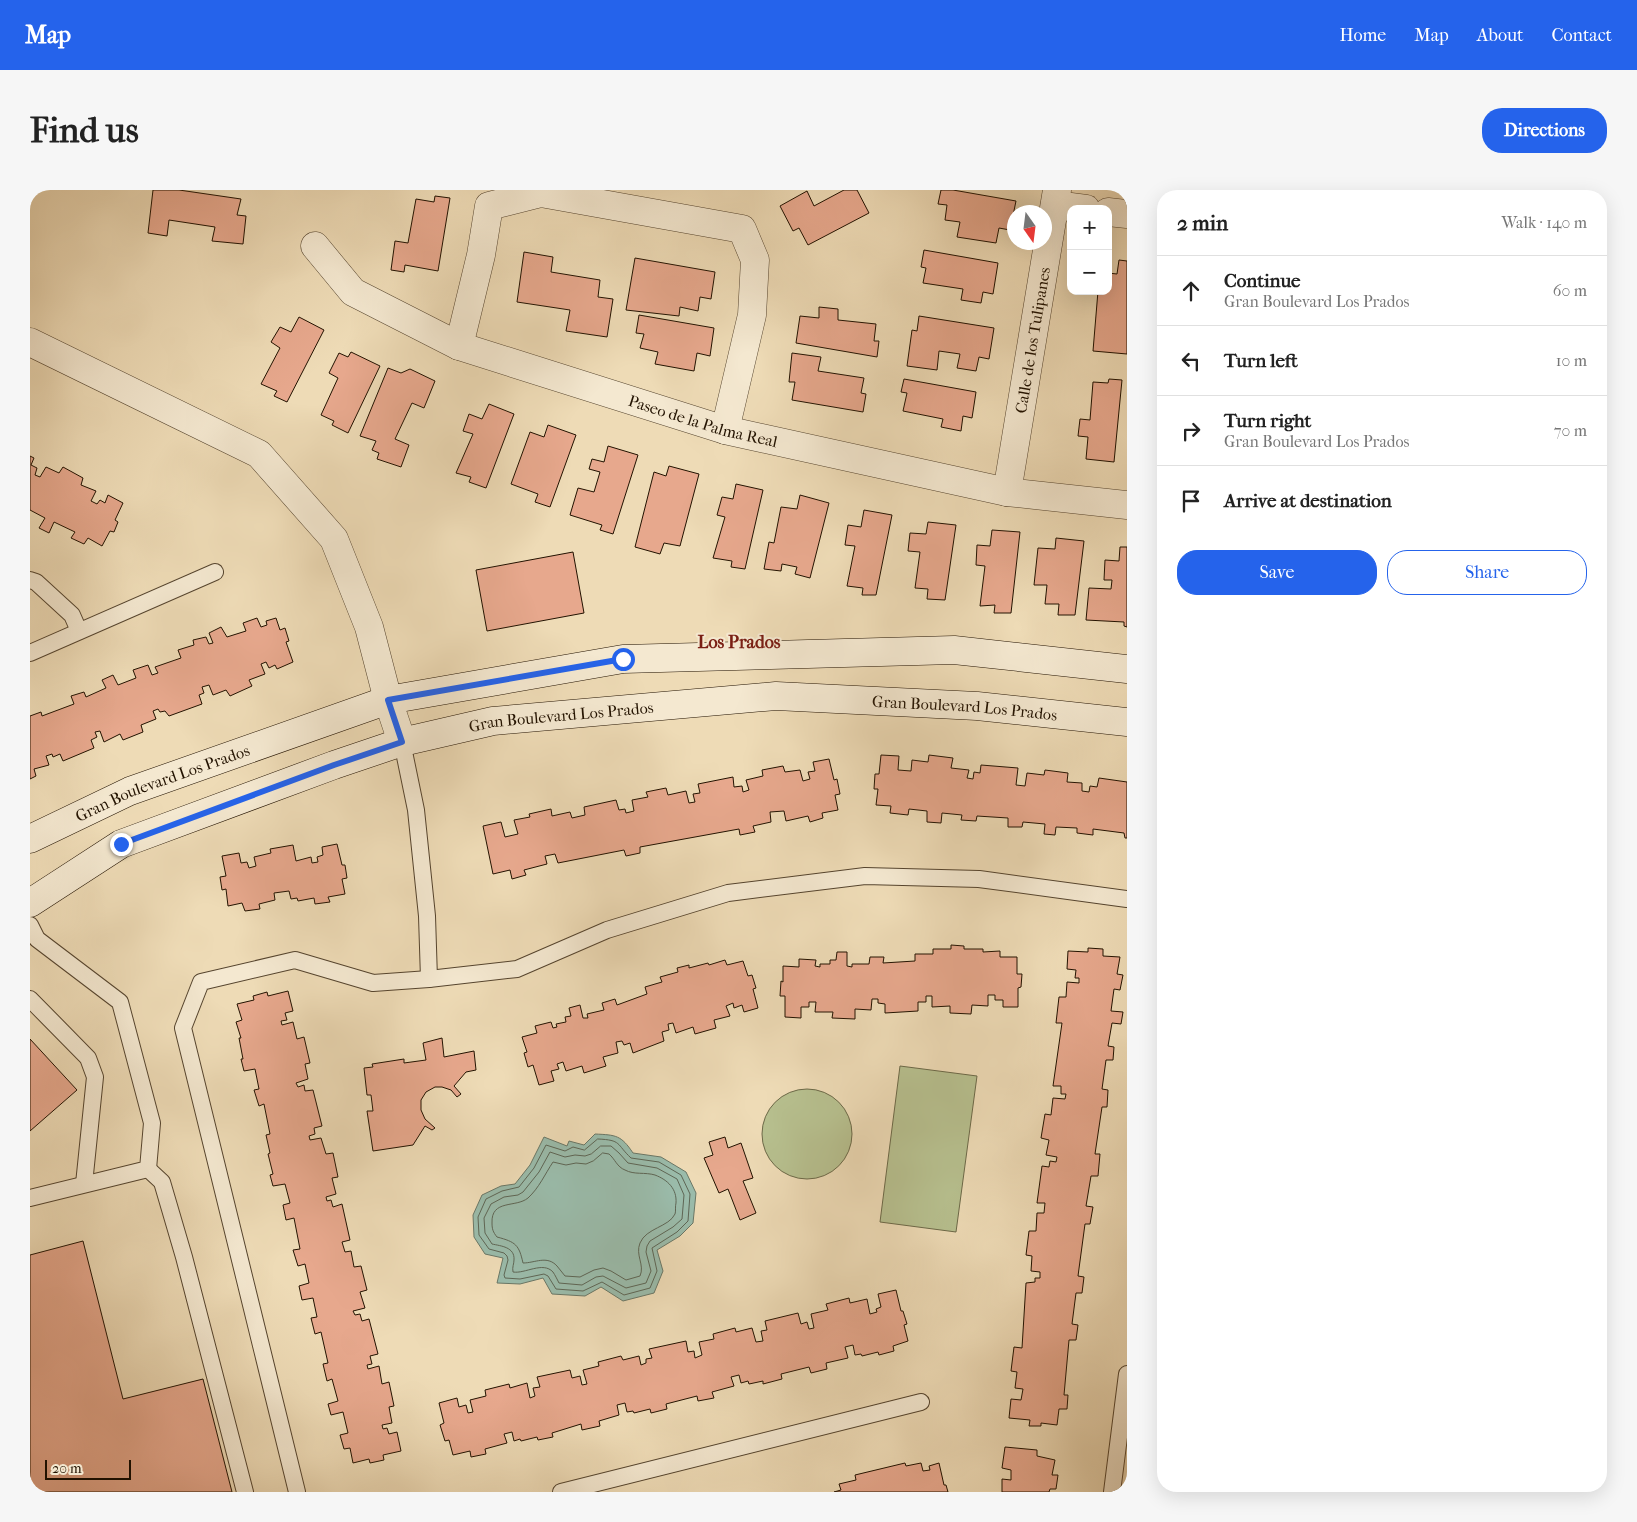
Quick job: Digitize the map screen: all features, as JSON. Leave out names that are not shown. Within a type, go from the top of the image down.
[{"type":"street","points":[[459,346],[481,255],[489,206],[541,193],[742,229],[755,260],[752,315],[725,430]]},
{"type":"street","points":[[1056,198],[1075,205]]},
{"type":"street","name":"Calle de los Tulipanes","points":[[1008,492],[1056,198]]},
{"type":"street","points":[[1112,212],[1127,214]]},
{"type":"street","name":"Paseo de la Palma Real","points":[[315,246],[353,292],[459,346],[725,430],[1008,492],[1127,505]]},
{"type":"street","points":[[30,342],[259,454],[334,539],[369,627],[388,700],[402,742]]},
{"type":"street","name":"Gran Boulevard Los Prados","points":[[30,839],[130,792],[388,700],[623,659],[954,650],[1127,669]]},
{"type":"street","name":"Gran Boulevard Los Prados","points":[[30,903],[121,844],[334,765],[402,742],[493,721],[776,696],[977,706],[1127,722]]},
{"type":"lane","points":[[30,653],[215,572]]},
{"type":"lane","points":[[30,580],[36,582],[72,615],[79,631]]},
{"type":"lane","points":[[402,742],[416,810],[427,916],[429,979]]},
{"type":"lane","points":[[297,1492],[183,1028],[202,982],[295,960],[373,983],[517,969],[607,930],[728,893],[865,876],[979,879],[1127,899]]},
{"type":"lane","points":[[30,925],[37,939],[120,1002],[152,1123],[148,1169]]},
{"type":"lane","points":[[30,999],[88,1058],[95,1077],[84,1184]]},
{"type":"lane","points":[[30,1198],[148,1169]]},
{"type":"lane","points":[[148,1169],[162,1182],[184,1257],[245,1492]]},
{"type":"lane","points":[[1112,1492],[1127,1374]]},
{"type":"lane","points":[[561,1492],[920,1402]]},
{"type":"green space","points":[[900,1066],[977,1076],[956,1232],[880,1222]]},
{"type":"green space","points":[[807,1089],[824,1093],[839,1102],[848,1117],[852,1134],[848,1151],[839,1166],[824,1175],[807,1179],[790,1175],[775,1166],[766,1151],[762,1134],[766,1117],[775,1102],[790,1093]]},
{"type":"water","points":[[595,1134],[621,1139],[633,1153],[661,1157],[686,1172],[696,1193],[693,1223],[680,1236],[657,1250],[663,1271],[654,1293],[623,1301],[601,1287],[585,1296],[552,1294],[543,1278],[520,1284],[497,1283],[503,1258],[485,1254],[474,1237],[473,1215],[482,1195],[501,1186],[515,1184],[530,1165],[544,1137],[567,1146],[569,1141],[584,1145]]},
{"type":"building","points":[[153,190],[179,190],[241,199],[237,215],[246,216],[243,244],[212,241],[215,227],[169,220],[167,236],[148,233]]},
{"type":"building","points":[[844,190],[857,190],[869,213],[808,245],[799,228],[793,231],[780,206],[807,191],[814,206]]},
{"type":"building","points":[[941,190],[953,190],[1016,201],[1015,205],[1007,205],[1007,229],[999,228],[996,243],[957,237],[960,222],[945,220],[947,205],[938,204]]},
{"type":"building","points":[[435,196],[450,198],[438,271],[405,265],[404,272],[391,270],[395,241],[408,243],[416,199],[434,202]]},
{"type":"building","points":[[924,250],[998,263],[993,294],[983,292],[981,303],[961,300],[963,289],[923,283],[926,268],[921,267]]},
{"type":"building","points":[[524,252],[553,257],[551,272],[600,280],[598,297],[613,299],[607,337],[566,331],[570,310],[517,302]]},
{"type":"building","points":[[635,258],[715,272],[711,299],[700,297],[698,311],[680,307],[679,316],[626,310]]},
{"type":"building","points":[[1119,260],[1127,261],[1127,354],[1093,351],[1098,295],[1112,295],[1112,273],[1117,274]]},
{"type":"building","points":[[819,307],[838,309],[838,320],[876,324],[874,341],[879,341],[877,357],[796,343],[800,316],[819,318]]},
{"type":"building","points":[[639,315],[714,328],[710,356],[697,353],[694,371],[655,364],[658,352],[640,348],[644,334],[636,333]]},
{"type":"building","points":[[919,316],[994,328],[989,359],[979,357],[976,371],[957,368],[960,354],[939,351],[937,370],[907,366],[912,330],[917,331]]},
{"type":"building","points":[[299,317],[324,330],[287,402],[274,396],[277,391],[261,384],[280,348],[271,342],[280,327],[291,332]]},
{"type":"building","points":[[351,352],[380,366],[348,433],[332,425],[334,421],[321,415],[338,378],[329,373],[339,353],[348,357]]},
{"type":"building","points":[[792,353],[821,357],[818,371],[864,378],[861,393],[866,394],[863,412],[792,400],[795,382],[789,382]]},
{"type":"building","points":[[388,368],[401,373],[410,369],[435,381],[424,408],[412,403],[395,439],[409,445],[401,467],[377,459],[379,453],[372,450],[376,441],[360,436]]},
{"type":"building","points":[[904,379],[976,392],[972,418],[963,416],[961,431],[941,427],[943,419],[903,411],[907,393],[901,392]]},
{"type":"building","points":[[1109,379],[1122,380],[1114,462],[1086,459],[1088,437],[1078,436],[1080,419],[1090,420],[1093,382],[1108,383]]},
{"type":"building","points":[[489,404],[514,414],[486,488],[469,482],[471,477],[456,473],[473,434],[463,431],[469,414],[482,419]]},
{"type":"building","points":[[548,425],[576,435],[550,507],[535,502],[538,494],[511,484],[530,432],[544,437]]},
{"type":"building","points":[[608,446],[638,455],[613,534],[600,530],[602,525],[570,515],[578,488],[594,492],[600,472],[589,469],[592,459],[604,462]]},
{"type":"building","points":[[30,456],[34,458],[31,465],[37,468],[35,475],[40,477],[46,467],[59,473],[63,467],[83,478],[81,485],[96,491],[91,501],[97,504],[100,500],[105,503],[108,495],[123,503],[115,520],[118,522],[114,532],[110,531],[102,546],[88,538],[84,544],[71,538],[75,532],[54,522],[49,533],[39,528],[45,518],[30,510]]},
{"type":"building","points":[[669,466],[699,474],[680,546],[664,543],[660,554],[635,547],[654,472],[666,476]]},
{"type":"building","points":[[736,484],[763,490],[745,569],[731,567],[732,561],[713,558],[725,517],[717,515],[722,497],[733,499]]},
{"type":"building","points":[[800,495],[829,503],[810,578],[795,574],[797,567],[782,564],[781,571],[764,569],[769,542],[774,543],[781,507],[797,509]]},
{"type":"building","points":[[864,510],[892,515],[876,595],[862,595],[863,588],[847,586],[855,546],[845,545],[848,525],[861,527]]},
{"type":"building","points":[[928,522],[956,525],[945,600],[927,599],[928,589],[915,588],[920,552],[908,551],[910,533],[926,534]]},
{"type":"building","points":[[992,530],[1020,532],[1011,613],[994,613],[995,605],[980,606],[985,566],[976,565],[977,545],[990,546]]},
{"type":"building","points":[[1056,538],[1084,541],[1075,615],[1058,615],[1059,604],[1045,604],[1047,585],[1034,585],[1038,548],[1055,549]]},
{"type":"building","points":[[1120,547],[1127,547],[1127,627],[1124,626],[1124,622],[1086,620],[1089,588],[1111,589],[1112,580],[1104,580],[1105,560],[1119,561]]},
{"type":"building","points":[[573,552],[584,613],[487,631],[476,570]]},
{"type":"building","points":[[257,618],[261,627],[267,625],[266,621],[276,618],[280,630],[285,628],[289,641],[286,642],[293,662],[277,669],[275,665],[269,668],[266,662],[261,664],[265,674],[249,680],[252,686],[230,696],[226,690],[213,695],[209,685],[202,687],[204,693],[199,695],[202,704],[169,716],[165,711],[160,712],[158,709],[153,711],[156,719],[141,725],[143,732],[123,740],[120,734],[104,742],[100,731],[95,732],[97,737],[91,740],[94,748],[63,761],[60,754],[53,757],[52,754],[46,756],[49,765],[34,769],[36,776],[30,779],[30,716],[41,712],[42,716],[74,704],[71,696],[84,692],[86,697],[106,688],[102,680],[113,675],[118,685],[136,678],[133,670],[148,665],[152,675],[158,673],[155,667],[181,658],[178,650],[194,645],[193,640],[206,637],[209,644],[213,643],[209,633],[221,627],[227,637],[246,631],[243,623]]},
{"type":"building","points":[[881,755],[899,756],[898,770],[911,771],[912,760],[928,762],[929,755],[953,758],[951,768],[969,770],[967,778],[973,779],[974,772],[980,773],[981,765],[1018,768],[1016,785],[1025,786],[1027,773],[1044,775],[1045,770],[1068,773],[1067,782],[1082,783],[1082,791],[1089,792],[1090,786],[1097,787],[1099,778],[1127,782],[1127,838],[1125,838],[1124,833],[1093,829],[1093,835],[1077,833],[1077,828],[1056,827],[1055,835],[1044,834],[1045,824],[1023,822],[1022,827],[1008,827],[1008,818],[977,816],[976,821],[961,820],[962,815],[942,813],[941,823],[927,822],[927,811],[909,809],[908,815],[890,813],[891,806],[876,805],[878,789],[874,789],[875,774],[879,774]]},
{"type":"building","points":[[829,759],[834,780],[837,779],[840,794],[835,795],[838,810],[822,813],[823,818],[810,822],[808,816],[786,821],[784,811],[770,812],[771,822],[753,826],[755,832],[740,835],[739,829],[640,847],[640,853],[626,856],[624,850],[558,863],[555,854],[545,856],[547,864],[524,870],[526,875],[512,879],[510,870],[493,874],[483,826],[501,822],[505,837],[518,834],[514,820],[530,817],[529,814],[551,809],[552,816],[570,812],[572,818],[585,815],[584,807],[616,800],[619,810],[625,809],[626,813],[634,811],[632,800],[648,797],[646,792],[666,788],[668,795],[686,791],[689,803],[695,802],[693,794],[700,793],[698,784],[733,777],[734,787],[742,786],[743,792],[749,790],[746,780],[763,776],[762,770],[783,766],[785,772],[800,770],[803,781],[810,779],[808,772],[815,771],[813,762]]},
{"type":"building","points":[[337,844],[342,865],[345,865],[347,878],[342,879],[345,894],[328,897],[330,902],[315,904],[314,898],[298,901],[297,898],[291,899],[289,891],[274,893],[275,900],[259,904],[260,909],[245,911],[242,903],[228,906],[226,889],[222,890],[220,877],[226,876],[222,856],[239,853],[241,863],[247,862],[249,868],[256,866],[254,857],[271,853],[270,849],[293,845],[296,861],[311,857],[312,863],[318,862],[317,857],[323,855],[322,847]]},
{"type":"building","points":[[951,945],[964,946],[964,949],[983,949],[983,952],[1000,951],[1000,957],[1017,957],[1017,974],[1022,974],[1021,987],[1018,988],[1018,1007],[1003,1007],[1003,1000],[995,1000],[995,995],[988,995],[988,1006],[972,1005],[971,1014],[950,1013],[950,1006],[932,1007],[932,996],[926,996],[926,1002],[918,1002],[918,1011],[885,1013],[885,1004],[878,1003],[878,999],[872,999],[871,1010],[855,1009],[855,1019],[832,1018],[833,1012],[815,1012],[816,1002],[809,1002],[809,1007],[801,1007],[801,1018],[785,1017],[785,996],[780,996],[781,981],[783,982],[783,966],[799,967],[799,959],[816,960],[815,966],[820,967],[820,964],[830,964],[830,960],[836,960],[837,952],[847,952],[847,966],[852,967],[852,964],[869,964],[870,957],[884,957],[883,963],[915,961],[915,954],[933,954],[933,949],[951,949]]},
{"type":"building","points":[[1088,948],[1103,949],[1103,956],[1120,957],[1117,974],[1123,975],[1120,990],[1114,989],[1111,1011],[1123,1012],[1121,1024],[1112,1023],[1108,1046],[1114,1047],[1113,1060],[1106,1060],[1102,1089],[1108,1090],[1107,1107],[1102,1107],[1095,1154],[1100,1154],[1098,1176],[1091,1176],[1086,1206],[1093,1207],[1090,1224],[1085,1224],[1078,1276],[1084,1277],[1082,1293],[1076,1293],[1072,1324],[1078,1325],[1076,1340],[1069,1340],[1064,1395],[1068,1395],[1067,1409],[1059,1409],[1057,1425],[1041,1423],[1041,1426],[1029,1426],[1030,1420],[1009,1418],[1011,1399],[1021,1400],[1023,1389],[1015,1388],[1017,1372],[1011,1371],[1014,1347],[1022,1348],[1026,1283],[1035,1282],[1035,1278],[1040,1278],[1040,1272],[1031,1271],[1032,1256],[1026,1255],[1029,1231],[1036,1231],[1037,1213],[1044,1213],[1045,1203],[1037,1203],[1042,1166],[1049,1167],[1050,1161],[1056,1162],[1057,1157],[1046,1155],[1049,1140],[1041,1138],[1045,1114],[1051,1115],[1053,1098],[1065,1099],[1066,1094],[1061,1094],[1061,1086],[1053,1086],[1062,1023],[1056,1023],[1059,997],[1066,997],[1067,982],[1079,983],[1079,978],[1075,978],[1076,970],[1067,969],[1068,951],[1088,952]]},
{"type":"building","points":[[725,960],[727,965],[743,961],[748,976],[752,975],[756,988],[753,989],[758,1008],[744,1012],[742,1005],[734,1008],[733,1003],[726,1006],[730,1016],[714,1020],[716,1028],[695,1034],[693,1027],[676,1033],[673,1023],[668,1024],[669,1030],[662,1032],[664,1041],[633,1053],[630,1043],[624,1045],[622,1041],[616,1042],[618,1053],[603,1057],[606,1066],[584,1073],[582,1066],[566,1071],[563,1062],[557,1064],[559,1069],[551,1071],[554,1081],[539,1085],[533,1065],[528,1067],[524,1053],[527,1052],[522,1037],[537,1033],[535,1026],[551,1022],[553,1028],[557,1027],[556,1024],[566,1022],[565,1017],[571,1016],[569,1008],[580,1005],[583,1018],[588,1018],[587,1014],[604,1010],[602,1003],[615,999],[617,1005],[647,994],[645,987],[662,982],[660,977],[678,972],[677,968],[689,965],[689,968],[708,963],[709,965]]},
{"type":"building","points":[[288,991],[293,1011],[285,1013],[287,1020],[281,1021],[282,1025],[293,1022],[297,1039],[304,1037],[310,1063],[305,1064],[308,1079],[296,1083],[298,1087],[304,1085],[305,1091],[313,1090],[322,1126],[314,1128],[315,1134],[309,1136],[310,1140],[321,1138],[326,1154],[333,1153],[338,1177],[332,1178],[336,1194],[326,1197],[327,1201],[331,1200],[333,1207],[342,1204],[350,1240],[342,1242],[345,1252],[351,1251],[354,1267],[361,1266],[367,1290],[360,1292],[365,1308],[353,1311],[355,1315],[360,1314],[362,1321],[369,1319],[378,1354],[370,1356],[372,1364],[367,1365],[368,1369],[379,1366],[382,1384],[389,1382],[394,1406],[389,1407],[392,1423],[382,1425],[383,1429],[387,1428],[389,1434],[397,1432],[401,1451],[383,1455],[384,1460],[370,1463],[369,1459],[353,1463],[350,1448],[344,1449],[340,1435],[348,1433],[343,1412],[331,1415],[328,1404],[338,1401],[332,1379],[327,1381],[323,1364],[328,1363],[321,1332],[315,1334],[311,1318],[317,1317],[313,1298],[302,1300],[299,1286],[309,1283],[305,1264],[298,1266],[293,1250],[300,1249],[294,1218],[286,1220],[283,1205],[290,1203],[285,1184],[273,1186],[270,1175],[273,1174],[266,1135],[270,1134],[264,1104],[259,1106],[254,1090],[259,1089],[255,1069],[244,1071],[241,1059],[243,1059],[239,1038],[241,1038],[236,1022],[242,1020],[237,1004],[254,1000],[253,996],[267,992],[268,996]]},
{"type":"building","points":[[442,1038],[444,1057],[474,1051],[476,1070],[466,1072],[454,1086],[461,1094],[457,1097],[451,1090],[442,1087],[435,1087],[426,1092],[421,1100],[421,1110],[425,1119],[435,1128],[432,1130],[425,1126],[413,1145],[373,1151],[367,1111],[373,1111],[371,1095],[367,1095],[364,1068],[373,1067],[372,1064],[404,1059],[404,1063],[426,1060],[423,1043]]},
{"type":"building","points":[[30,1039],[77,1090],[30,1131]]},
{"type":"building","points":[[725,1137],[728,1148],[741,1143],[753,1178],[743,1181],[756,1213],[740,1220],[728,1189],[719,1193],[704,1158],[713,1155],[709,1142]]},
{"type":"building","points":[[83,1241],[123,1399],[203,1379],[232,1492],[30,1492],[30,1255]]},
{"type":"building","points":[[896,1290],[901,1311],[903,1311],[907,1324],[904,1325],[908,1341],[893,1346],[894,1351],[879,1355],[878,1352],[862,1356],[861,1354],[855,1355],[853,1345],[845,1347],[848,1358],[826,1363],[827,1369],[811,1373],[809,1367],[781,1374],[782,1379],[763,1384],[763,1381],[749,1384],[748,1381],[741,1383],[739,1375],[731,1377],[734,1386],[712,1392],[714,1398],[698,1401],[697,1396],[666,1404],[667,1409],[651,1413],[650,1409],[634,1413],[633,1411],[627,1412],[625,1403],[617,1405],[619,1415],[599,1421],[600,1426],[582,1430],[581,1424],[552,1433],[553,1437],[538,1440],[537,1437],[514,1441],[512,1432],[504,1434],[507,1443],[485,1449],[486,1454],[471,1457],[470,1451],[453,1455],[449,1440],[445,1441],[440,1425],[444,1423],[439,1403],[457,1398],[459,1407],[466,1405],[468,1413],[473,1412],[470,1400],[486,1396],[485,1390],[509,1384],[510,1388],[527,1383],[530,1398],[535,1396],[533,1388],[540,1387],[537,1377],[570,1370],[572,1378],[580,1376],[582,1385],[587,1384],[583,1370],[599,1366],[598,1362],[621,1356],[623,1360],[639,1356],[641,1365],[646,1363],[646,1359],[652,1358],[649,1349],[686,1341],[688,1352],[694,1351],[695,1358],[702,1355],[699,1342],[714,1339],[713,1334],[735,1328],[736,1332],[752,1328],[756,1342],[763,1341],[761,1331],[767,1330],[765,1321],[798,1313],[801,1324],[807,1322],[809,1329],[814,1328],[811,1314],[828,1310],[826,1304],[849,1298],[850,1303],[867,1299],[870,1314],[877,1312],[876,1309],[881,1307],[878,1294]]},
{"type":"building","points":[[1005,1447],[1037,1450],[1037,1456],[1055,1460],[1052,1475],[1058,1475],[1056,1489],[1050,1489],[1049,1492],[1002,1492],[1002,1479],[1011,1480],[1011,1470],[1002,1468]]},
{"type":"building","points":[[905,1463],[906,1466],[921,1463],[923,1471],[930,1470],[929,1466],[939,1463],[944,1485],[946,1485],[948,1492],[834,1492],[841,1490],[839,1484],[856,1480],[855,1475]]},
{"type":"district","name":"Los Prados","points":[[739,642]]},
{"type":"route","points":[[121,844],[334,765],[402,742],[388,700],[623,659]]}]
